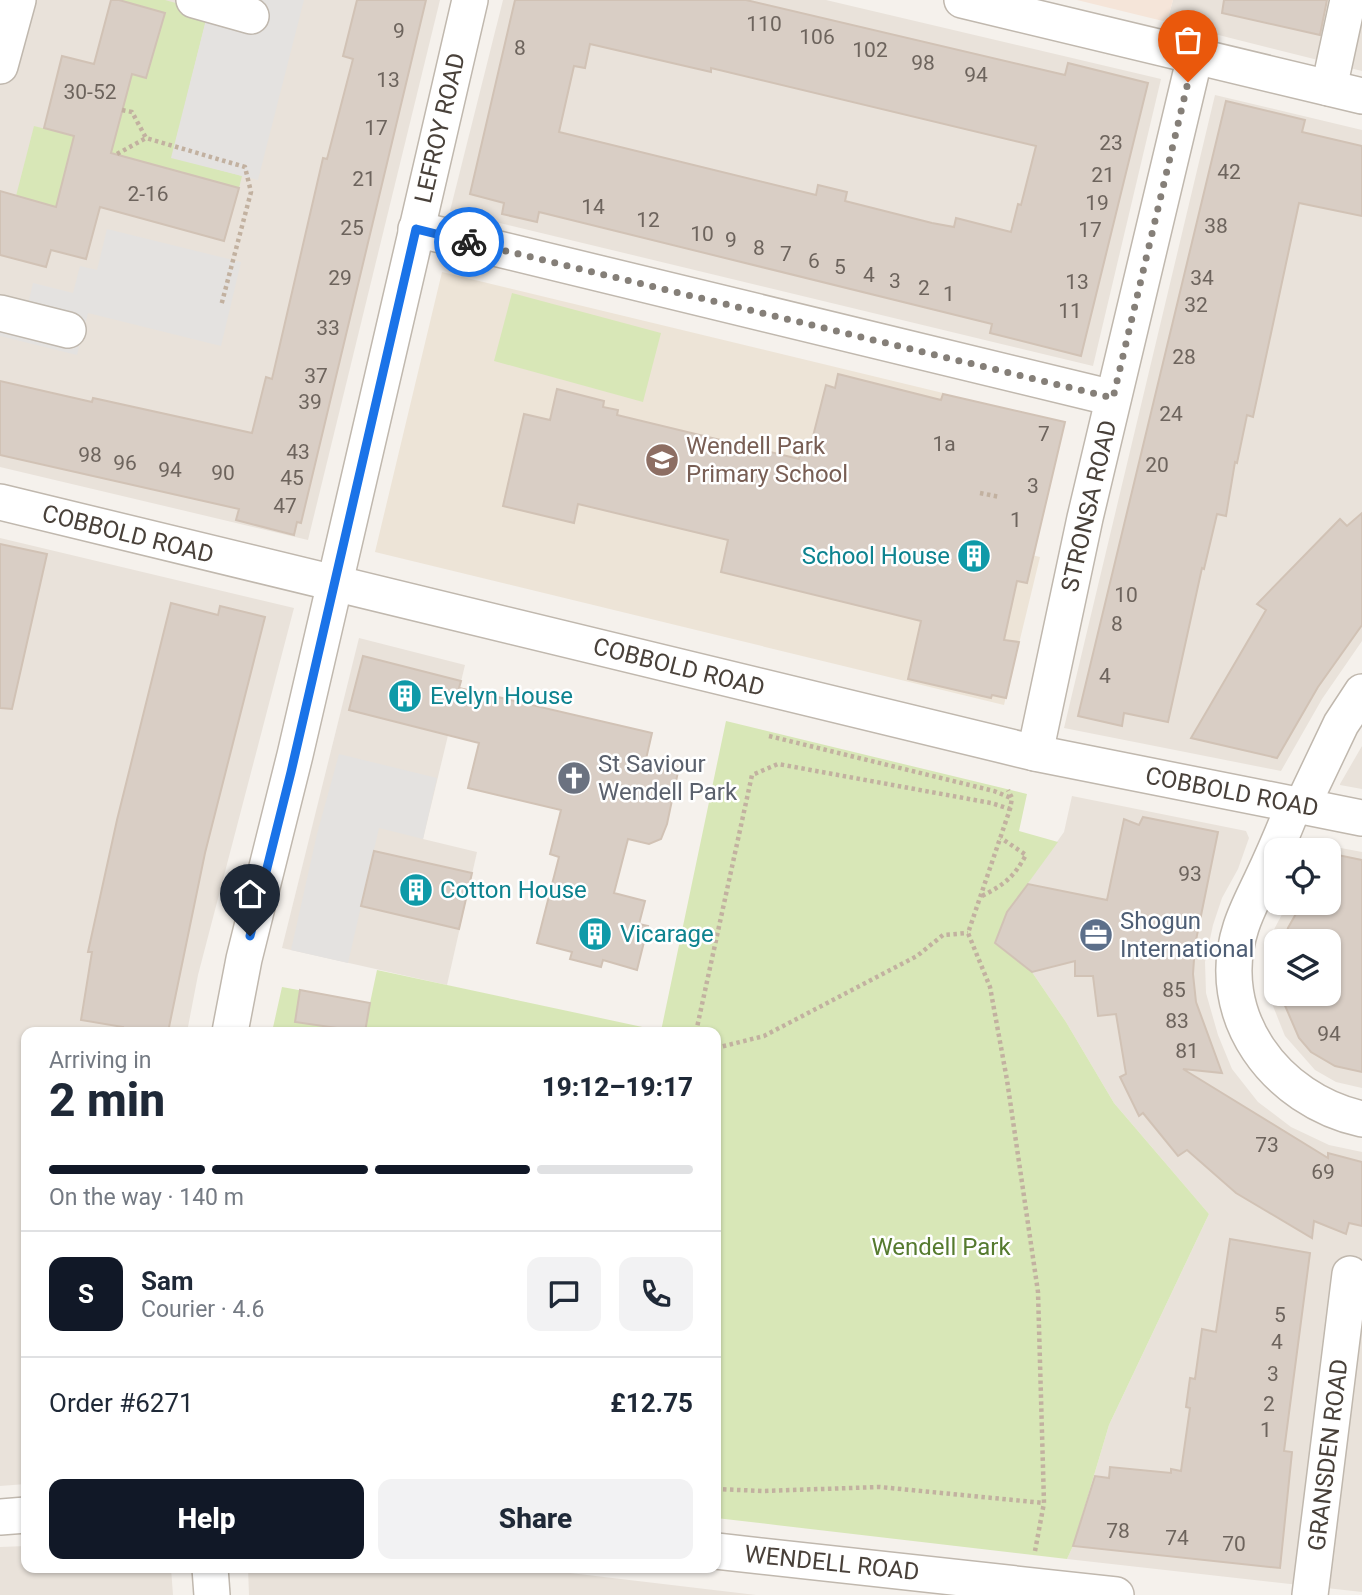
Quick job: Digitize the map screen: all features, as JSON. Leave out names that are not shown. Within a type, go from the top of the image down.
[{"type":"street","points":[[0,66],[18,0]]},
{"type":"street","points":[[194,0],[251,16]]},
{"type":"street","name":"LEFROY ROAD","points":[[231,1027],[244,959],[335,583],[470,0]]},
{"type":"street","points":[[962,0],[1362,96]]},
{"type":"street","points":[[1329,88],[1348,0]]},
{"type":"street","name":"STRONSA ROAD","points":[[1035,753],[1113,398],[1195,56]]},
{"type":"street","points":[[416,229],[1113,398]]},
{"type":"street","points":[[0,313],[68,330]]},
{"type":"street","name":"COBBOLD ROAD","points":[[0,502],[1035,753],[1362,818]]},
{"type":"street","points":[[1362,692],[1341,724],[1298,806],[1240,928],[1234,971],[1241,1012],[1254,1044],[1280,1076],[1299,1092],[1324,1105],[1362,1119]]},
{"type":"street","name":"GRANSDEN ROAD","points":[[1310,1595],[1350,1273]]},
{"type":"street","points":[[0,1517],[21,1516]]},
{"type":"street","name":"WENDELL ROAD","points":[[721,1552],[1011,1589],[1116,1595]]},
{"type":"street","points":[[210,1573],[212,1595]]},
{"type":"path","points":[[122,110],[132,113],[146,138],[245,167],[251,192],[220,306]]},
{"type":"path","points":[[117,154],[146,138]]},
{"type":"path","points":[[980,494],[1000,498]]},
{"type":"path","points":[[769,736],[994,791],[1012,798]]},
{"type":"path","points":[[697,1027],[752,775],[778,764],[991,803],[1010,810]]},
{"type":"path","points":[[1008,790],[1012,798],[1010,810],[968,933],[990,987],[1007,1080],[1038,1292],[1044,1503],[1034,1555]]},
{"type":"path","points":[[981,897],[1006,884],[1026,855],[1001,838]]},
{"type":"path","points":[[721,1047],[764,1035],[917,956],[943,935],[968,933]]},
{"type":"path","points":[[721,1489],[762,1491],[880,1487],[1044,1503]]},
{"type":"shaded area","points":[[0,0],[440,0],[308,540],[0,467]]},
{"type":"shaded area","points":[[211,0],[304,0],[258,180],[171,158]]},
{"type":"shaded area","points":[[503,0],[826,0],[1161,79],[1093,366],[450,211]]},
{"type":"shaded area","points":[[1077,0],[1173,0],[1167,22]]},
{"type":"shaded area","points":[[1173,0],[1362,0],[1362,71],[1167,22]]},
{"type":"shaded area","points":[[1215,95],[1362,130],[1362,641],[1322,699],[1281,771],[1064,728]]},
{"type":"shaded area","points":[[107,229],[241,262],[221,346],[88,313],[77,355],[0,336],[0,306],[26,312],[33,283],[73,293],[80,266],[97,270]]},
{"type":"shaded area","name":"Wendell Park Primary School","points":[[442,272],[943,393],[911,526],[1040,557],[1004,705],[375,552]]},
{"type":"shaded area","points":[[0,538],[294,608],[198,975],[188,1027],[21,1027],[21,1484],[0,1486]]},
{"type":"shaded area","points":[[359,638],[465,665],[423,839],[477,852],[447,985],[282,948]]},
{"type":"shaded area","points":[[1362,746],[1362,789],[1340,785],[1340,784]]},
{"type":"shaded area","points":[[339,754],[437,778],[423,839],[379,828],[348,963],[291,950],[317,834]]},
{"type":"shaded area","points":[[1072,796],[1246,831],[1249,838],[1213,925],[1205,962],[1206,993],[1218,1035],[1232,1069],[1258,1102],[1291,1127],[1329,1145],[1362,1152],[1362,1592],[1067,1559],[1109,1425],[1209,1214],[1114,1103],[1066,1022],[1032,972],[995,943],[1007,912],[1064,832]]},
{"type":"shaded area","points":[[1341,848],[1362,852],[1362,1088],[1336,1082],[1315,1070],[1285,1036],[1273,1006],[1341,1006],[1341,929],[1274,929],[1282,915],[1341,915]]},
{"type":"shaded area","points":[[21,1546],[21,1573],[171,1573],[173,1595],[0,1595],[0,1547]]},
{"type":"shaded area","points":[[248,1573],[570,1573],[756,1595],[249,1595]]},
{"type":"green space","points":[[119,0],[165,0],[208,12],[172,157],[242,176],[239,188],[111,153],[132,74],[146,78],[165,13]]},
{"type":"green space","points":[[34,126],[74,136],[58,199],[60,216],[29,199],[16,196]]},
{"type":"green space","points":[[512,293],[661,333],[643,402],[494,361]]},
{"type":"green space","name":"Wendell Park","points":[[726,721],[1027,794],[1019,831],[1058,842],[1007,912],[995,943],[1032,972],[1066,1022],[1114,1103],[1209,1214],[1109,1425],[1067,1559],[721,1519],[721,1027],[662,1027]]},
{"type":"green space","name":"Wendell Park","points":[[377,970],[642,1027],[273,1027],[282,987],[370,1003]]},
{"type":"building","points":[[111,0],[165,13],[146,78],[132,74],[111,153],[239,188],[224,241],[100,207],[86,259],[51,250],[46,267],[0,255],[0,191],[56,207],[74,136],[44,128],[62,56],[94,64]]},
{"type":"building","points":[[357,0],[426,0],[301,523],[297,522],[294,535],[236,520],[239,509],[0,455],[0,381],[92,402],[93,398],[252,433],[266,377],[272,379],[323,158],[327,159],[353,59],[343,56]]},
{"type":"building","points":[[515,0],[746,0],[1065,75],[1068,63],[1148,83],[1081,356],[990,333],[992,324],[539,212],[537,222],[502,214],[504,203],[470,194]],"holes":[[[590,44],[711,72],[711,68],[1036,146],[1011,232],[956,218],[954,227],[932,223],[845,201],[847,192],[818,185],[816,195],[559,132],[574,66],[585,68]]]},
{"type":"building","points":[[1224,0],[1327,0],[1320,35],[1222,13]]},
{"type":"building","points":[[1226,101],[1305,120],[1302,132],[1362,146],[1362,216],[1299,203],[1253,417],[1247,415],[1237,463],[1235,462],[1226,516],[1217,514],[1204,569],[1202,568],[1168,722],[1124,713],[1122,726],[1078,716]]},
{"type":"building","points":[[838,374],[941,400],[943,394],[1065,422],[1027,583],[1017,581],[1004,640],[1019,642],[1006,698],[992,695],[991,698],[908,679],[921,621],[721,572],[728,540],[578,504],[574,523],[503,506],[524,414],[550,420],[557,389],[604,401],[603,407],[618,410],[617,415],[799,459],[800,454],[808,456],[826,385],[835,388]]},
{"type":"building","points":[[1362,513],[1362,625],[1318,687],[1277,758],[1191,738],[1266,610],[1257,604],[1340,519],[1347,526]]},
{"type":"building","points":[[0,544],[47,554],[12,709],[0,708]]},
{"type":"building","points":[[171,603],[218,615],[220,606],[265,617],[205,853],[169,1027],[123,1027],[81,1020],[92,952],[88,952],[117,820]]},
{"type":"building","points":[[363,656],[461,681],[459,688],[652,733],[646,759],[679,767],[667,824],[661,839],[649,844],[628,839],[614,893],[645,901],[639,924],[648,926],[637,970],[603,960],[601,967],[570,959],[572,952],[537,943],[559,857],[550,854],[561,810],[468,788],[479,743],[349,710]]},
{"type":"building","points":[[1143,817],[1218,832],[1195,945],[1193,974],[1196,1002],[1222,1073],[1183,1069],[1328,1158],[1328,1153],[1362,1162],[1362,1226],[1349,1223],[1346,1234],[1314,1221],[1312,1238],[1236,1193],[1187,1150],[1178,1156],[1143,1113],[1139,1116],[1120,1077],[1126,1074],[1116,1014],[1098,1016],[1093,976],[1075,976],[1075,961],[1032,972],[995,943],[1007,912],[1028,884],[1107,900],[1124,819],[1139,825]]},
{"type":"building","name":"Cotton House","points":[[374,851],[472,873],[459,929],[361,906]]},
{"type":"building","points":[[1341,856],[1362,860],[1362,1072],[1335,1066],[1311,1052],[1299,1038],[1285,1006],[1341,1006],[1341,929],[1288,928],[1295,915],[1341,915]]},
{"type":"building","points":[[300,990],[370,1003],[366,1027],[330,1027],[295,1022]]},
{"type":"building","points":[[1230,1239],[1310,1253],[1284,1451],[1292,1452],[1280,1568],[1073,1546],[1095,1476],[1109,1478],[1110,1467],[1171,1473],[1171,1469],[1181,1471],[1190,1408],[1186,1407],[1190,1378],[1195,1379],[1202,1329],[1216,1332]]},
{"type":"way so far","points":[[469,242],[1113,398],[1188,82]]},
{"type":"place","name":"Wendell Park Primary School","points":[[662,460]]},
{"type":"place","name":"School House","points":[[974,556]]},
{"type":"place","name":"Evelyn House","points":[[405,696]]},
{"type":"place","name":"St Saviour Wendell Park","points":[[574,778]]},
{"type":"place","name":"Cotton House","points":[[416,890]]},
{"type":"place","name":"Vicarage","points":[[595,934]]},
{"type":"place","name":"Shogun International","points":[[1096,935]]},
{"type":"route","points":[[250,936],[291,772],[416,229],[469,242]]}]
